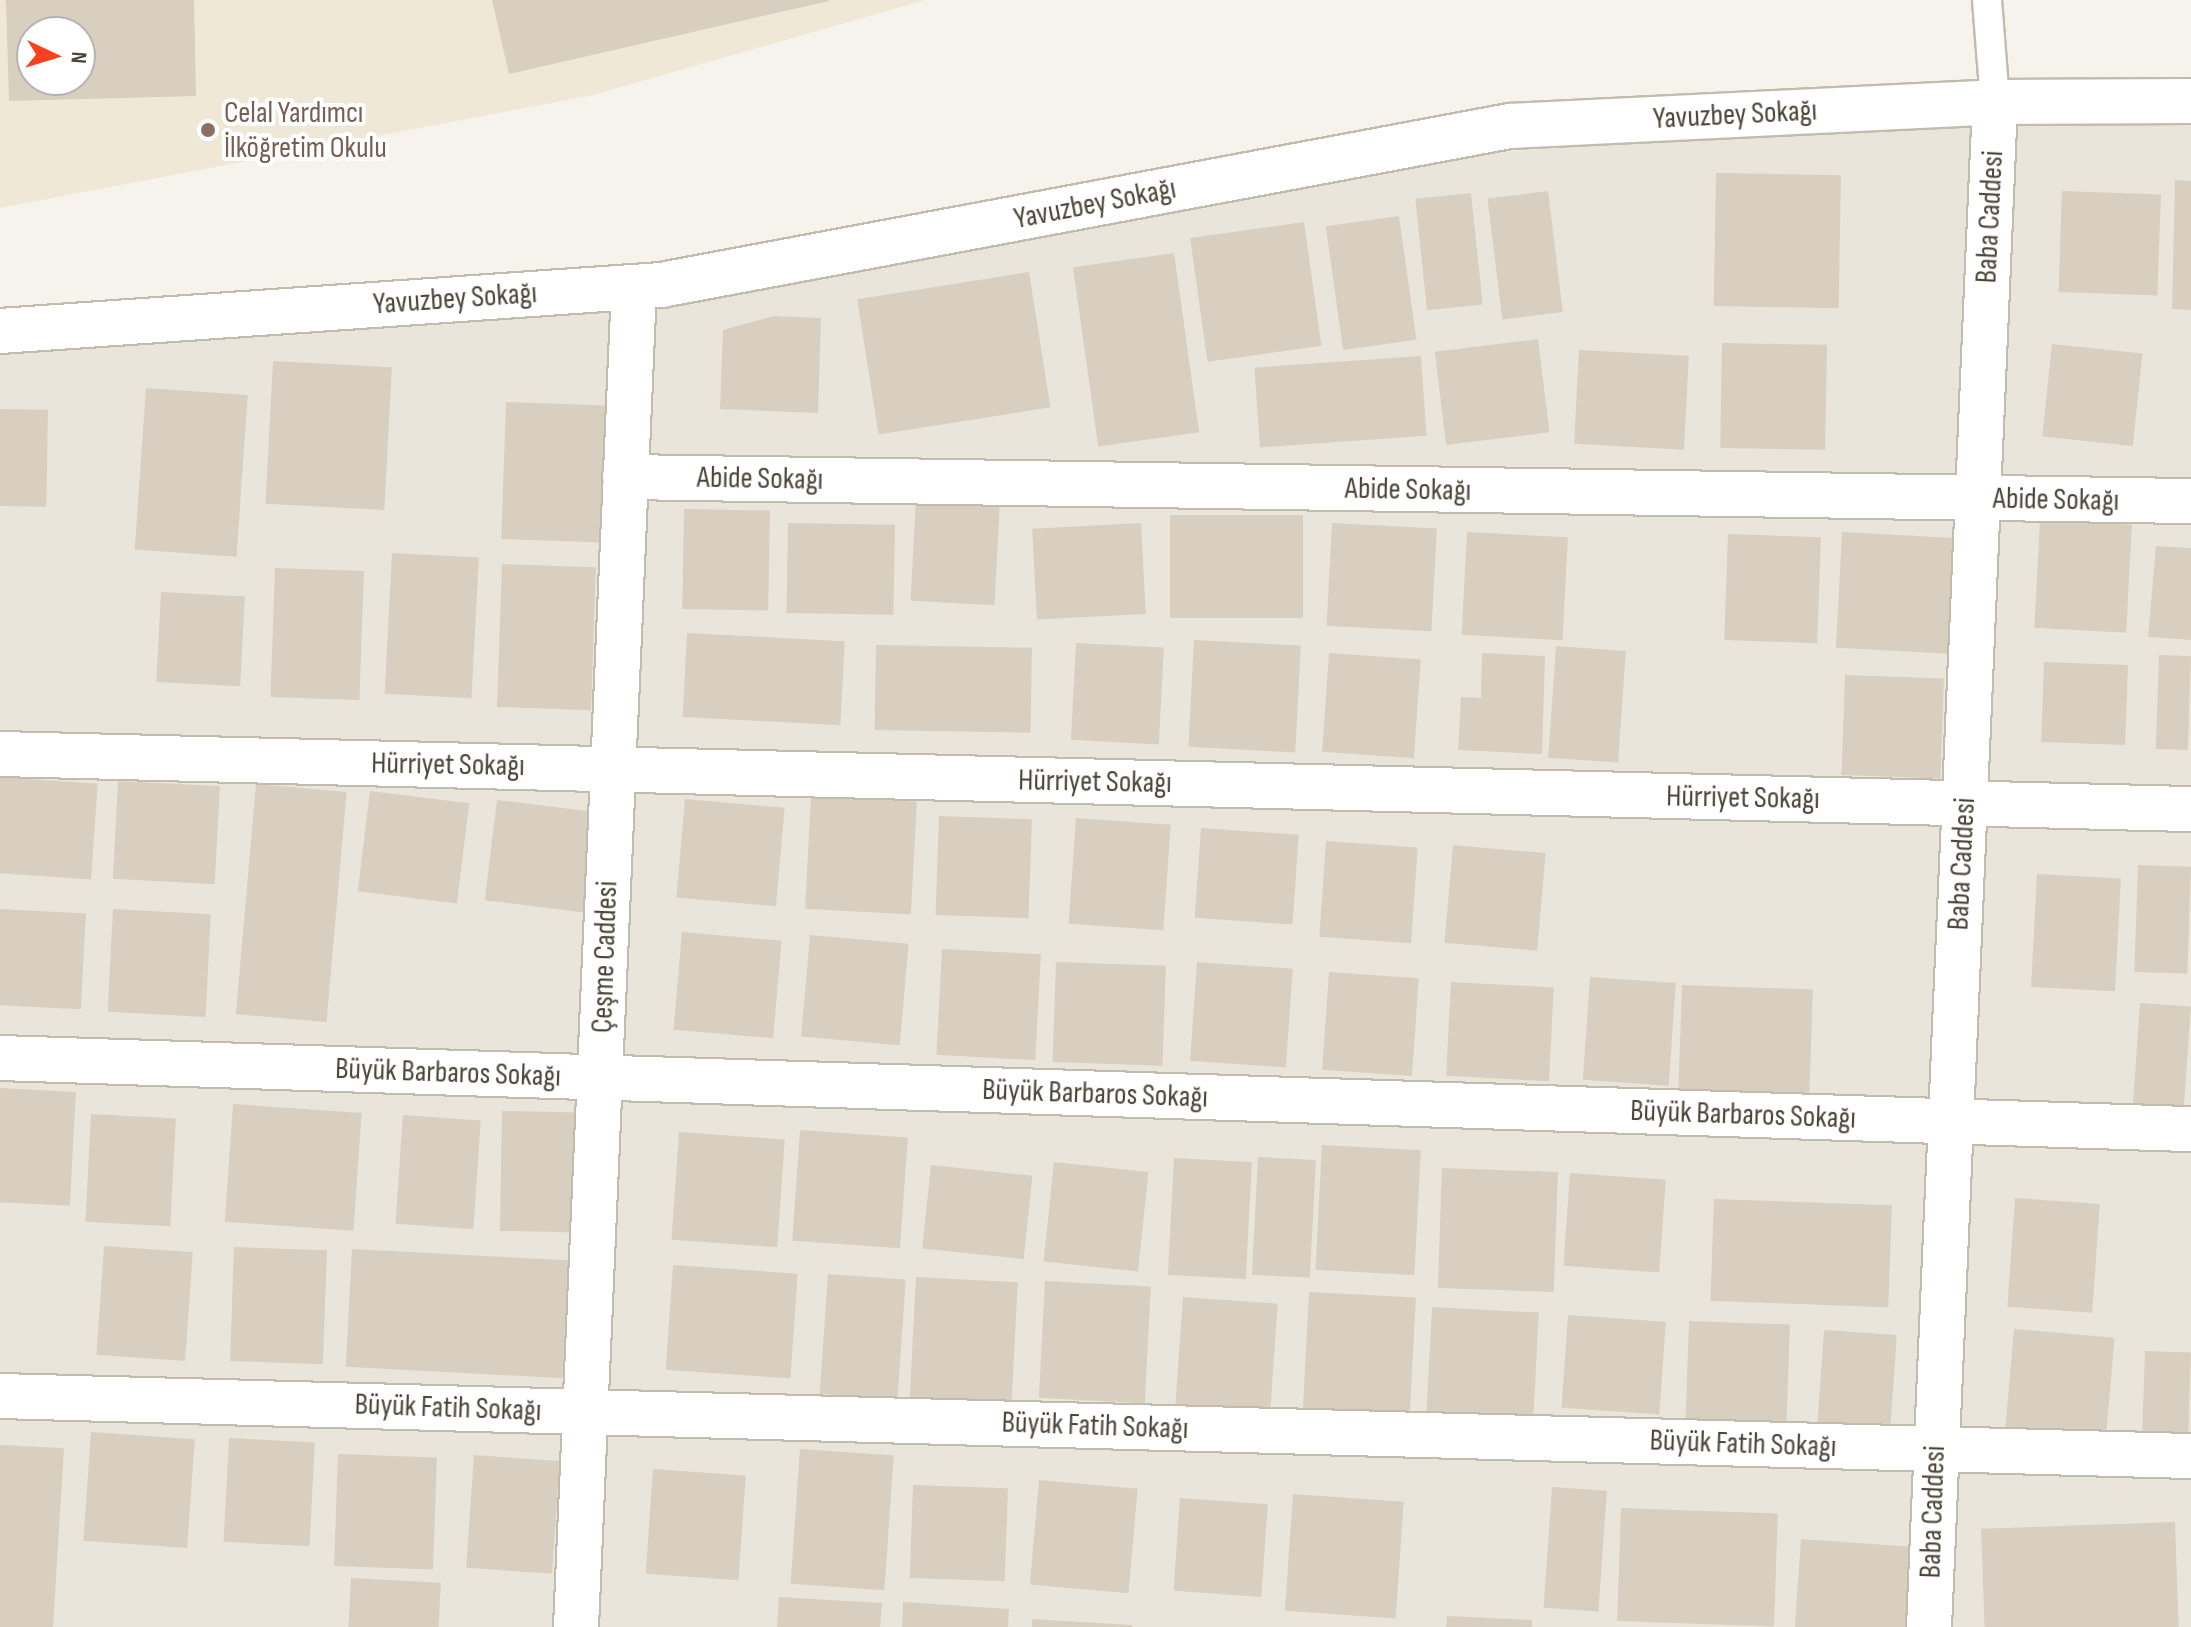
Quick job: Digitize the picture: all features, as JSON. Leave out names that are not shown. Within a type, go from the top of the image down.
[{"type":"street","name":"Yavuzbey Sokağı","points":[[0,331],[661,285],[1510,126],[1995,102],[2191,101]]},
{"type":"street","name":"Baba Caddesi","points":[[1929,1627],[1995,102]]},
{"type":"street","name":"Çeşme Caddesi","points":[[576,1627],[634,287]]},
{"type":"street","name":"Abide Sokağı","points":[[625,477],[2191,501]]},
{"type":"street","name":"Hürriyet Sokağı","points":[[0,754],[2191,809]]},
{"type":"street","name":"Büyük Barbaros Sokağı","points":[[0,1058],[2191,1129]]},
{"type":"street","name":"Büyük Fatih Sokağı","points":[[0,1396],[2191,1456]]},
{"type":"lane","points":[[1987,0],[1995,102]]},
{"type":"shaded area","name":"Celal Yardımcı İlköğretim Okulu","points":[[0,0],[925,0],[593,95],[0,208]]},
{"type":"shaded area","points":[[2038,113],[2191,114],[2191,1627],[0,1627],[0,331],[624,308],[1487,153]]},
{"type":"building","points":[[6,0],[194,0],[196,96],[9,101]]},
{"type":"building","points":[[492,0],[829,0],[829,1],[509,74]]},
{"type":"building","points":[[1716,173],[1841,175],[1839,308],[1714,306]]},
{"type":"building","points":[[2175,180],[2191,181],[2191,310],[2172,309]]},
{"type":"building","points":[[1548,191],[1563,312],[1502,320],[1487,198]]},
{"type":"building","points":[[2062,191],[2161,194],[2157,295],[2058,292]]},
{"type":"building","points":[[1471,193],[1483,304],[1427,310],[1415,199]]},
{"type":"building","points":[[1399,216],[1416,340],[1343,350],[1326,226]]},
{"type":"building","points":[[1304,222],[1321,346],[1208,362],[1190,238]]},
{"type":"building","points":[[1174,253],[1199,432],[1098,446],[1073,267]]},
{"type":"building","points":[[1029,272],[1050,407],[879,435],[857,299]]},
{"type":"building","points":[[774,316],[821,318],[818,413],[720,409],[723,330]]},
{"type":"building","points":[[1538,339],[1549,432],[1446,445],[1435,352]]},
{"type":"building","points":[[1722,343],[1827,345],[1825,450],[1720,448]]},
{"type":"building","points":[[2052,344],[2143,354],[2133,446],[2042,436]]},
{"type":"building","points":[[1579,350],[1689,356],[1684,450],[1574,444]]},
{"type":"building","points":[[1421,356],[1427,436],[1260,447],[1254,368]]},
{"type":"building","points":[[273,361],[392,367],[384,510],[266,504]]},
{"type":"building","points":[[146,388],[248,395],[236,557],[135,550]]},
{"type":"building","points":[[506,402],[614,406],[609,543],[501,539]]},
{"type":"building","points":[[0,409],[48,410],[46,507],[0,506]]},
{"type":"building","points":[[916,498],[1000,502],[994,605],[911,601]]},
{"type":"building","points":[[684,509],[770,511],[768,610],[682,609]]},
{"type":"building","points":[[1170,515],[1303,515],[1303,618],[1170,618]]},
{"type":"building","points":[[2040,520],[2132,525],[2126,633],[2034,628]]},
{"type":"building","points":[[788,523],[895,525],[893,615],[786,613]]},
{"type":"building","points":[[1141,523],[1146,614],[1037,620],[1032,529]]},
{"type":"building","points":[[1332,523],[1437,528],[1431,631],[1327,626]]},
{"type":"building","points":[[1467,532],[1568,537],[1562,640],[1462,635]]},
{"type":"building","points":[[1842,532],[1955,538],[1949,654],[1836,648]]},
{"type":"building","points":[[1728,534],[1821,537],[1817,643],[1724,640]]},
{"type":"building","points":[[2156,546],[2191,548],[2191,640],[2148,637]]},
{"type":"building","points":[[392,553],[479,558],[472,698],[385,694]]},
{"type":"building","points":[[502,564],[596,567],[591,710],[497,707]]},
{"type":"building","points":[[275,568],[364,571],[359,700],[270,697]]},
{"type":"building","points":[[161,592],[245,596],[240,686],[156,682]]},
{"type":"building","points":[[687,633],[845,641],[840,725],[683,717]]},
{"type":"building","points":[[1194,640],[1301,646],[1295,752],[1188,747]]},
{"type":"building","points":[[1076,643],[1164,648],[1159,744],[1071,740]]},
{"type":"building","points":[[876,645],[1032,648],[1030,733],[875,730]]},
{"type":"building","points":[[1556,646],[1626,651],[1618,763],[1548,758]]},
{"type":"building","points":[[1329,653],[1421,659],[1414,758],[1322,752]]},
{"type":"building","points":[[1482,653],[1545,656],[1542,754],[1458,750],[1461,697],[1481,698]]},
{"type":"building","points":[[2159,655],[2191,656],[2188,750],[2156,749]]},
{"type":"building","points":[[2044,662],[2128,665],[2125,745],[2041,742]]},
{"type":"building","points":[[1845,675],[1944,678],[1940,778],[1842,775]]},
{"type":"building","points":[[0,777],[98,784],[91,880],[0,873]]},
{"type":"building","points":[[118,781],[220,786],[215,884],[113,879]]},
{"type":"building","points":[[256,784],[347,792],[327,1022],[236,1014]]},
{"type":"building","points":[[370,791],[469,803],[457,903],[358,891]]},
{"type":"building","points":[[811,796],[917,802],[911,914],[805,909]]},
{"type":"building","points":[[685,799],[785,808],[776,906],[676,898]]},
{"type":"building","points":[[497,800],[596,812],[584,912],[485,900]]},
{"type":"building","points":[[939,816],[1032,819],[1028,918],[936,915]]},
{"type":"building","points":[[1076,818],[1171,825],[1163,930],[1069,924]]},
{"type":"building","points":[[1201,828],[1299,835],[1292,925],[1195,918]]},
{"type":"building","points":[[1326,841],[1418,847],[1411,943],[1319,937]]},
{"type":"building","points":[[1453,845],[1546,853],[1537,951],[1444,943]]},
{"type":"building","points":[[2138,865],[2191,867],[2187,974],[2134,972]]},
{"type":"building","points":[[2037,874],[2121,878],[2115,991],[2031,987]]},
{"type":"building","points":[[0,909],[86,914],[81,1009],[0,1005]]},
{"type":"building","points":[[113,909],[211,914],[205,1017],[108,1012]]},
{"type":"building","points":[[682,932],[782,941],[773,1038],[673,1030]]},
{"type":"building","points":[[810,935],[909,944],[900,1045],[801,1037]]},
{"type":"building","points":[[942,949],[1041,954],[1035,1060],[936,1055]]},
{"type":"building","points":[[1056,962],[1166,966],[1162,1066],[1053,1062]]},
{"type":"building","points":[[1197,962],[1293,969],[1286,1067],[1190,1061]]},
{"type":"building","points":[[1329,972],[1419,978],[1412,1076],[1322,1070]]},
{"type":"building","points":[[1590,977],[1676,983],[1669,1086],[1583,1080]]},
{"type":"building","points":[[1451,982],[1554,987],[1549,1081],[1446,1076]]},
{"type":"building","points":[[1682,985],[1813,990],[1809,1103],[1678,1098]]},
{"type":"building","points":[[2140,1003],[2191,1007],[2183,1113],[2133,1110]]},
{"type":"building","points":[[0,1088],[76,1092],[70,1206],[0,1202]]},
{"type":"building","points":[[233,1104],[362,1113],[353,1231],[225,1222]]},
{"type":"building","points":[[502,1111],[585,1112],[583,1232],[500,1231]]},
{"type":"building","points":[[91,1114],[176,1118],[170,1226],[85,1222]]},
{"type":"building","points":[[403,1115],[481,1120],[473,1229],[395,1224]]},
{"type":"building","points":[[800,1130],[908,1138],[900,1248],[792,1241]]},
{"type":"building","points":[[679,1132],[785,1139],[777,1247],[671,1240]]},
{"type":"building","points":[[1322,1145],[1421,1150],[1414,1275],[1315,1270]]},
{"type":"building","points":[[1258,1157],[1316,1160],[1310,1278],[1252,1275]]},
{"type":"building","points":[[1174,1158],[1252,1162],[1246,1279],[1168,1275]]},
{"type":"building","points":[[1054,1162],[1148,1172],[1138,1271],[1044,1261]]},
{"type":"building","points":[[931,1165],[1032,1176],[1024,1259],[922,1249]]},
{"type":"building","points":[[1442,1168],[1558,1172],[1554,1292],[1438,1288]]},
{"type":"building","points":[[1570,1173],[1666,1180],[1659,1272],[1564,1266]]},
{"type":"building","points":[[2015,1198],[2100,1204],[2092,1313],[2007,1307]]},
{"type":"building","points":[[1714,1199],[1892,1205],[1888,1307],[1710,1301]]},
{"type":"building","points":[[104,1246],[193,1252],[185,1361],[96,1355]]},
{"type":"building","points":[[234,1247],[327,1250],[323,1364],[230,1361]]},
{"type":"building","points":[[352,1249],[569,1260],[563,1378],[346,1367]]},
{"type":"building","points":[[673,1265],[798,1274],[790,1378],[666,1370]]},
{"type":"building","points":[[828,1274],[906,1279],[897,1399],[820,1394]]},
{"type":"building","points":[[916,1277],[1018,1282],[1012,1402],[910,1397]]},
{"type":"building","points":[[1045,1281],[1151,1287],[1145,1403],[1039,1398]]},
{"type":"building","points":[[1309,1292],[1416,1298],[1410,1414],[1303,1409]]},
{"type":"building","points":[[1183,1297],[1278,1304],[1270,1412],[1175,1406]]},
{"type":"building","points":[[1432,1307],[1539,1313],[1533,1422],[1426,1417]]},
{"type":"building","points":[[1568,1315],[1666,1322],[1659,1415],[1562,1408]]},
{"type":"building","points":[[1689,1321],[1790,1325],[1786,1426],[1685,1423]]},
{"type":"building","points":[[2014,1329],[2115,1338],[2105,1444],[2005,1436]]},
{"type":"building","points":[[1824,1330],[1897,1335],[1890,1431],[1817,1426]]},
{"type":"building","points":[[2145,1351],[2191,1353],[2188,1436],[2142,1434]]},
{"type":"building","points":[[91,1432],[195,1439],[187,1548],[83,1541]]},
{"type":"building","points":[[229,1438],[315,1443],[309,1546],[224,1542]]},
{"type":"building","points":[[0,1445],[64,1448],[53,1627],[0,1627]]},
{"type":"building","points":[[800,1449],[894,1456],[884,1590],[791,1584]]},
{"type":"building","points":[[338,1454],[437,1457],[433,1569],[334,1566]]},
{"type":"building","points":[[474,1455],[560,1461],[552,1574],[466,1568]]},
{"type":"building","points":[[653,1469],[746,1475],[738,1580],[646,1574]]},
{"type":"building","points":[[1039,1480],[1138,1489],[1128,1593],[1030,1585]]},
{"type":"building","points":[[913,1485],[1008,1488],[1005,1581],[910,1578]]},
{"type":"building","points":[[1552,1487],[1607,1491],[1598,1612],[1544,1608]]},
{"type":"building","points":[[1293,1494],[1404,1502],[1396,1618],[1285,1611]]},
{"type":"building","points":[[1180,1498],[1268,1504],[1261,1597],[1174,1591]]},
{"type":"building","points":[[1621,1508],[1778,1513],[1774,1626],[1617,1621]]},
{"type":"building","points":[[2175,1522],[2179,1627],[1985,1627],[1981,1529]]},
{"type":"building","points":[[1801,1539],[1913,1547],[1907,1627],[1795,1627]]},
{"type":"building","points":[[351,1578],[441,1583],[439,1627],[348,1627]]},
{"type":"building","points":[[779,1597],[882,1603],[880,1627],[777,1627]]},
{"type":"building","points":[[903,1602],[1009,1609],[1008,1627],[902,1627]]},
{"type":"building","points":[[1447,1616],[1532,1620],[1532,1627],[1446,1627]]},
{"type":"building","points":[[1032,1619],[1132,1625],[1132,1627],[1032,1627]]},
{"type":"place","name":"Celal Yardımcı İlköğretim Okulu","points":[[208,130]]}]
